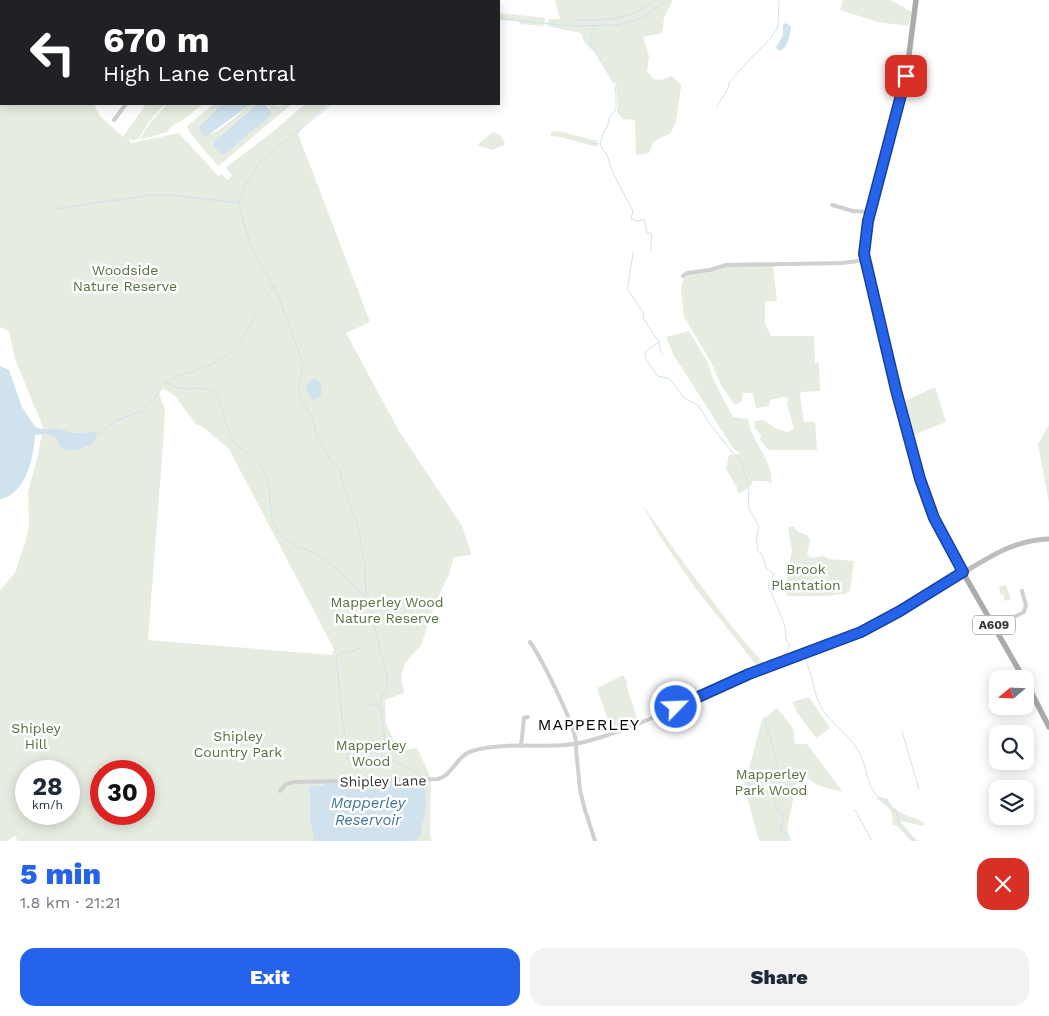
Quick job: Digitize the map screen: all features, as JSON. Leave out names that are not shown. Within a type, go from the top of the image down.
[{"type":"main road","name":"A609","points":[[916,0],[906,76],[870,212],[864,243],[865,260],[897,397],[920,479],[934,518],[1019,670]]},
{"type":"main road","name":"A609","points":[[1034,698],[1049,727]]},
{"type":"street","points":[[114,120],[125,105]]},
{"type":"street","points":[[832,205],[853,211],[870,212]]},
{"type":"street","points":[[683,276],[687,273],[710,270],[726,265],[843,263],[865,260]]},
{"type":"street","points":[[963,572],[1009,546],[1027,541],[1049,539]]},
{"type":"street","name":"Shipley Lane","points":[[280,791],[286,784],[294,782],[438,779],[447,775],[459,758],[482,749],[578,744],[612,733],[749,674],[861,632],[900,611],[963,572]]},
{"type":"street","points":[[995,626],[1022,614],[1026,608],[1022,591]]},
{"type":"street","points":[[530,642],[573,728],[578,744],[576,748],[579,784],[595,841]]},
{"type":"street","points":[[521,746],[524,718],[528,717]]},
{"type":"green space","points":[[555,0],[673,0],[664,18],[662,33],[643,37],[649,56],[647,72],[654,79],[662,80],[671,76],[681,84],[676,121],[671,133],[654,141],[649,153],[636,155],[635,120],[623,119],[617,112],[616,83],[594,50],[584,42],[581,33],[547,26],[549,19],[560,19]]},
{"type":"green space","points":[[843,0],[890,0],[912,12],[908,26],[878,22],[840,10]]},
{"type":"green space","points":[[500,13],[545,18],[544,26],[520,24],[519,21],[500,19]]},
{"type":"green space","name":"Woodside Nature Reserve","points":[[0,105],[94,105],[99,115],[123,137],[145,105],[164,105],[148,123],[139,138],[134,141],[129,139],[131,143],[179,133],[218,176],[221,174],[228,180],[232,175],[226,168],[229,165],[304,105],[328,105],[312,118],[298,134],[370,322],[346,333],[399,431],[462,526],[471,553],[470,555],[454,557],[421,645],[405,663],[401,675],[404,693],[385,700],[386,724],[397,747],[403,750],[417,748],[431,778],[430,835],[432,841],[18,841],[15,836],[7,841],[0,841],[0,590],[15,573],[26,540],[29,525],[28,492],[43,427],[15,359],[9,331],[0,327]],"holes":[[[162,388],[174,395],[196,424],[203,427],[229,449],[334,649],[332,655],[148,640],[163,445],[165,409],[159,394]]]},
{"type":"green space","points":[[166,105],[202,105],[172,126],[167,132],[139,140],[150,123]]},
{"type":"green space","points":[[213,105],[221,105],[201,123],[202,133],[208,135],[220,129],[250,105],[256,105],[213,143],[214,146],[226,153],[270,117],[268,105],[291,105],[218,166],[190,133],[187,126]]},
{"type":"green space","points":[[558,131],[597,140],[597,147],[551,136],[551,132]]},
{"type":"green space","points":[[493,132],[500,135],[505,143],[504,145],[492,150],[477,145]]},
{"type":"green space","points":[[773,265],[777,301],[765,302],[765,324],[771,336],[814,336],[815,363],[819,363],[820,391],[801,392],[800,396],[804,422],[815,422],[817,450],[769,450],[760,440],[761,435],[754,427],[755,421],[764,420],[775,428],[787,432],[794,429],[787,403],[789,398],[783,397],[770,400],[769,406],[756,408],[753,393],[743,393],[741,402],[735,405],[721,385],[711,362],[684,317],[681,289],[684,277],[687,274],[711,272],[726,266]]},
{"type":"green space","points":[[689,331],[708,363],[713,379],[733,417],[748,419],[751,431],[768,464],[772,477],[771,484],[766,481],[752,481],[752,485],[738,493],[737,487],[726,469],[729,455],[741,454],[733,448],[673,354],[666,337]]},
{"type":"green space","points":[[935,387],[946,422],[913,435],[903,402]]},
{"type":"green space","points":[[1049,425],[1049,503],[1038,444]]},
{"type":"green space","points":[[642,504],[733,628],[764,664],[757,666],[696,589],[659,535]]},
{"type":"green space","name":"Brook Plantation","points":[[794,526],[797,531],[808,536],[810,540],[807,553],[810,558],[825,556],[828,559],[854,561],[850,591],[842,595],[787,596],[785,587],[792,550],[788,528]]},
{"type":"green space","points":[[1006,585],[1011,599],[1004,601],[1004,594],[1001,595],[999,587]]},
{"type":"green space","points":[[623,675],[627,682],[626,684],[638,721],[616,730],[611,729],[597,688]]},
{"type":"green space","points":[[809,697],[830,728],[816,738],[796,711],[792,702]]},
{"type":"green space","name":"Mapperley Park Wood","points":[[777,708],[793,728],[795,744],[807,744],[843,792],[819,786],[801,770],[797,770],[796,785],[787,829],[791,841],[759,841],[743,778],[748,772],[762,720]]},
{"type":"green space","points":[[876,798],[888,799],[890,804],[898,811],[924,823],[924,826],[900,821],[915,839],[920,841],[911,841],[897,826],[892,824],[891,812],[887,806]]},
{"type":"water","points":[[785,23],[791,26],[790,33],[785,47],[780,51],[776,48],[783,35],[783,25]]},
{"type":"water","points":[[221,105],[250,105],[207,136],[204,136],[200,131],[200,125]]},
{"type":"water","points":[[256,105],[267,105],[271,113],[270,117],[226,153],[221,154],[213,146],[214,142]]},
{"type":"water","points":[[0,366],[9,370],[22,407],[35,427],[46,430],[56,428],[72,433],[96,431],[96,436],[95,440],[88,446],[68,451],[60,447],[57,439],[51,435],[35,435],[33,453],[22,483],[9,496],[0,499]]},
{"type":"water","points":[[315,379],[320,384],[321,392],[320,397],[313,400],[306,386]]},
{"type":"water","name":"Mapperley Reservoir","points":[[419,782],[419,785],[422,785],[425,791],[426,804],[420,837],[414,841],[314,841],[310,822],[310,786],[323,786],[325,783]]},
{"type":"waterway","points":[[576,20],[628,16],[655,0]]},
{"type":"waterway","points":[[500,19],[574,26],[617,25],[642,18],[667,0]]},
{"type":"waterway","points":[[717,106],[728,89],[729,83],[776,31],[778,26],[779,0]]},
{"type":"waterway","points":[[595,26],[590,40],[591,45],[615,85],[616,93],[616,109],[610,116],[600,145],[607,155],[614,175],[633,211],[631,219],[637,221],[644,219],[647,233],[651,233],[651,250]]},
{"type":"waterway","points":[[330,105],[261,161],[248,181],[239,201],[250,243],[277,292],[301,358],[303,366],[299,388],[301,399],[313,419],[317,437],[330,460],[340,470],[358,527],[365,566],[366,595]]},
{"type":"waterway","points":[[593,143],[599,144]]},
{"type":"waterway","points":[[54,209],[151,195],[170,195],[239,203]]},
{"type":"waterway","points":[[633,253],[628,290],[644,314],[643,318],[659,342],[663,355]]},
{"type":"waterway","points":[[265,298],[274,287]]},
{"type":"waterway","points":[[165,384],[170,379],[216,362],[232,351],[244,335],[260,307]]},
{"type":"waterway","points":[[659,342],[645,352],[646,360],[658,376],[670,379],[684,398],[698,405],[710,424],[740,459],[748,484],[749,509],[759,526],[756,541],[758,545],[757,550],[763,556],[766,568],[774,574],[768,586],[782,617],[786,639],[790,645],[785,656]]},
{"type":"waterway","points":[[166,382],[179,388],[201,388],[212,391],[217,395],[221,404]]},
{"type":"waterway","points":[[97,435],[115,421],[142,411],[157,396],[161,389]]},
{"type":"waterway","points":[[223,411],[229,432],[235,443],[256,460],[265,473],[269,486],[271,515],[280,534],[291,543],[323,558],[368,600]]},
{"type":"waterway","points":[[368,601],[388,682],[380,704],[384,740],[378,766]]},
{"type":"waterway","points":[[345,761],[348,758],[336,656],[360,648]]},
{"type":"waterway","points":[[805,660],[821,707],[854,744],[862,758],[873,791],[896,810],[899,825],[915,841]]},
{"type":"waterway","points":[[371,705],[379,704]]},
{"type":"waterway","points":[[764,717],[778,769],[774,778],[779,780],[779,786],[782,791],[775,799],[774,804],[779,812],[783,813],[784,822],[781,824],[783,828],[779,829],[787,836],[784,841]]},
{"type":"waterway","points":[[902,731],[919,789]]},
{"type":"waterway","points":[[383,755],[420,775]]},
{"type":"waterway","points":[[855,810],[872,841]]},
{"type":"district","name":"MAPPERLEY","points":[[589,724]]},
{"type":"route","points":[[676,707],[749,674],[861,632],[900,611],[963,572],[934,518],[920,479],[902,416],[864,254],[868,221],[906,76]]},
{"type":"park label","name":"Mapperley Wood Nature Reserve","points":[[387,610]]},
{"type":"park label","name":"Shipley Hill","points":[[36,736]]},
{"type":"park label","name":"Shipley Country Park","points":[[238,744]]},
{"type":"park label","name":"Mapperley Wood","points":[[371,754]]}]
